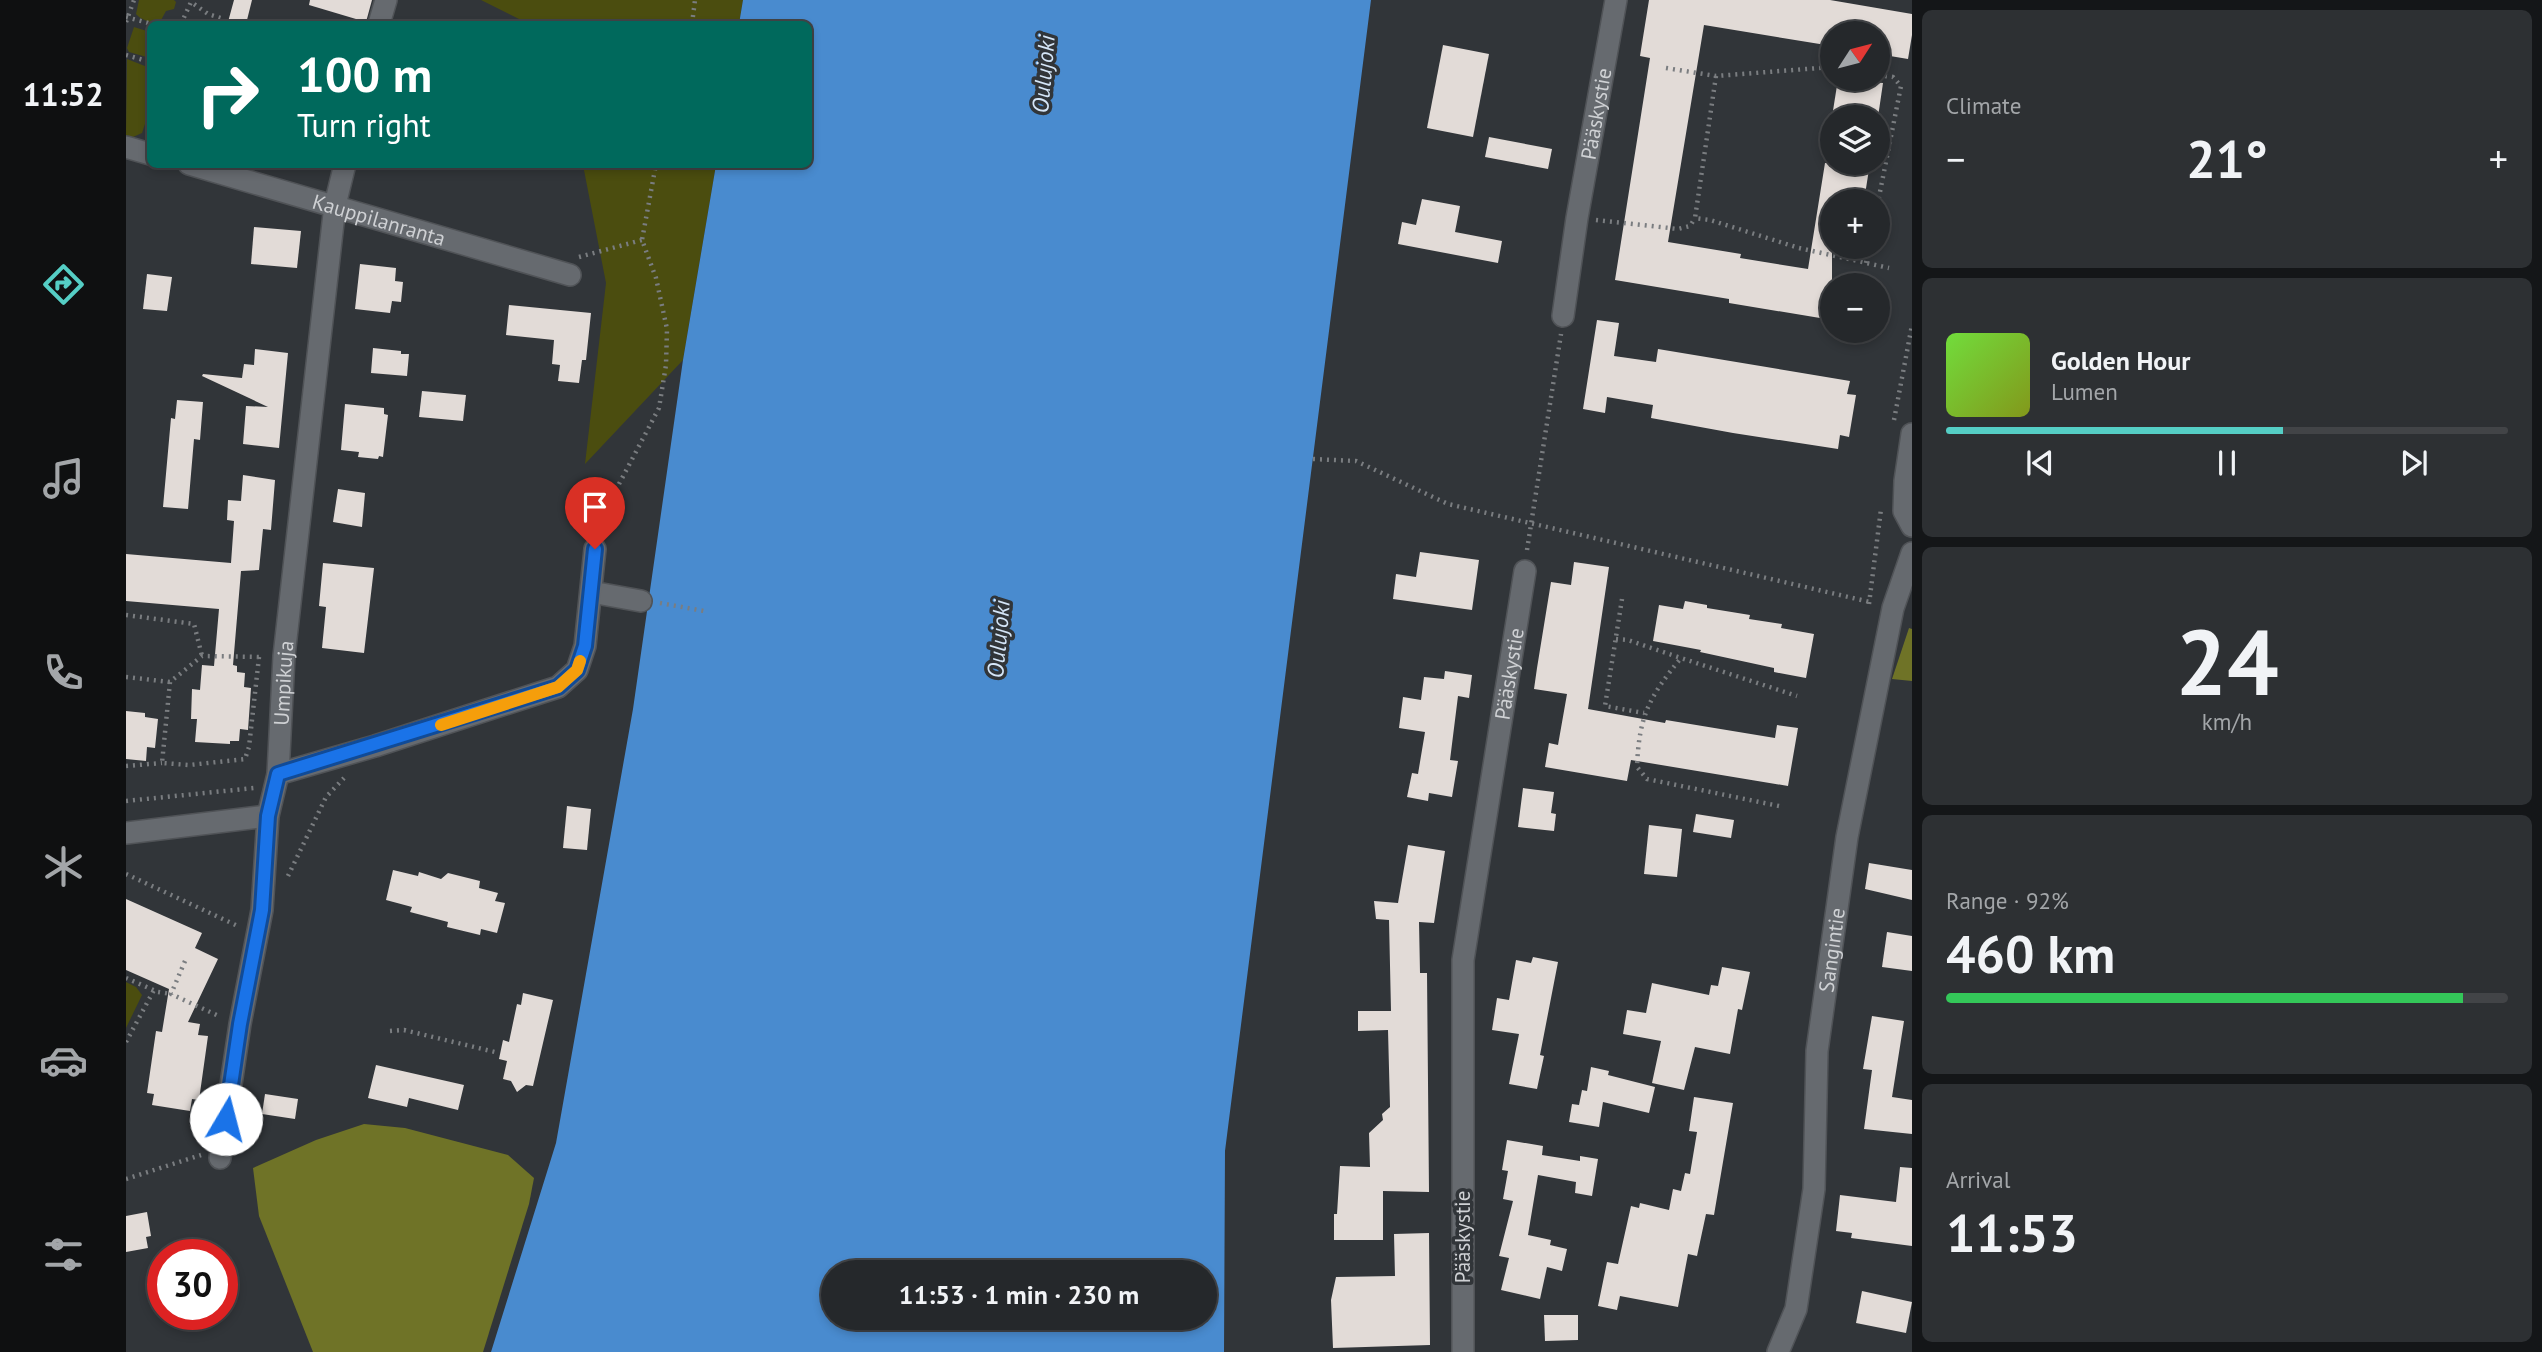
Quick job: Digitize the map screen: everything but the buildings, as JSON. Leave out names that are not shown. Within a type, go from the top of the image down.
[{"type":"street","points":[[381,21],[386,0]]},
{"type":"street","name":"Pääskystie","points":[[1563,316],[1577,218],[1616,0]]},
{"type":"street","points":[[126,147],[147,153]]},
{"type":"street","name":"Kauppilanranta","points":[[203,168],[570,275]]},
{"type":"street","name":"Umpikuja","points":[[221,1150],[240,1024],[262,910],[268,816],[278,774],[284,656],[335,205],[344,168]]},
{"type":"street","points":[[1912,434],[1905,481],[1904,511],[1912,526]]},
{"type":"street","points":[[278,774],[558,687],[577,670],[585,646],[595,549]]},
{"type":"street","name":"Sangintie","points":[[1778,1352],[1796,1309],[1814,1189],[1818,1051],[1846,837],[1893,608],[1912,553]]},
{"type":"street","name":"Pääskystie","points":[[1463,1352],[1463,960],[1525,571]]},
{"type":"street","points":[[591,592],[641,601]]},
{"type":"street","points":[[126,833],[268,816]]},
{"type":"path","points":[[134,0],[126,19],[147,23]]},
{"type":"path","points":[[692,21],[695,0]]},
{"type":"path","points":[[182,21],[189,1],[208,14],[225,19]]},
{"type":"path","points":[[126,55],[147,61]]},
{"type":"path","points":[[1666,68],[1716,76],[1820,68]]},
{"type":"path","points":[[1577,218],[1678,229],[1690,226],[1695,218],[1716,76]]},
{"type":"path","points":[[1881,189],[1901,86],[1890,77]]},
{"type":"path","points":[[595,549],[599,522],[659,408],[666,365],[667,329],[656,278],[642,240],[655,168]]},
{"type":"path","points":[[1695,218],[1710,220],[1799,248],[1889,268]]},
{"type":"path","points":[[570,275],[580,256],[642,240]]},
{"type":"path","points":[[1866,263],[1867,259]]},
{"type":"path","points":[[1525,571],[1563,316]]},
{"type":"path","points":[[1313,459],[1356,461],[1448,504],[1869,602]]},
{"type":"path","points":[[1622,599],[1605,706],[1644,713]]},
{"type":"path","points":[[641,601],[704,611]]},
{"type":"path","points":[[126,615],[194,624],[202,656]]},
{"type":"path","points":[[1616,639],[1628,640],[1797,696]]},
{"type":"path","points":[[162,763],[170,682],[202,656],[284,656]]},
{"type":"path","points":[[126,766],[162,763],[189,765],[245,759],[249,747],[259,657]]},
{"type":"path","points":[[1681,658],[1662,681],[1644,713],[1637,767],[1647,779],[1779,806]]},
{"type":"path","points":[[126,677],[170,682]]},
{"type":"path","points":[[283,888],[298,850],[326,797],[351,771]]},
{"type":"path","points":[[126,801],[253,788],[278,774]]},
{"type":"path","points":[[126,874],[257,935]]},
{"type":"path","points":[[171,994],[185,961]]},
{"type":"path","points":[[126,978],[240,1024]]},
{"type":"path","points":[[126,1042],[154,990]]},
{"type":"path","points":[[390,1031],[404,1030],[495,1052]]},
{"type":"path","points":[[126,1179],[221,1150]]},
{"type":"shaded area","points":[[139,0],[176,2],[174,9],[166,11],[161,21],[144,20],[136,14]]},
{"type":"shaded area","points":[[481,0],[743,0],[740,21],[523,21]]},
{"type":"shaded area","points":[[134,27],[147,31],[147,57],[129,52],[127,48]]},
{"type":"shaded area","points":[[127,59],[147,67],[147,118],[142,133],[133,137],[126,135]]},
{"type":"shaded area","points":[[584,168],[715,168],[683,360],[585,464],[606,283]]},
{"type":"shaded area","points":[[126,982],[136,987],[142,995],[126,1028]]},
{"type":"green space","points":[[1909,628],[1912,629],[1912,681],[1892,679]]},
{"type":"green space","points":[[364,1124],[405,1128],[508,1155],[534,1178],[529,1204],[483,1352],[313,1352],[259,1216],[253,1168],[316,1140]]},
{"type":"water","name":"Oulujoki","points":[[743,0],[1371,0],[1225,1151],[1224,1352],[491,1352],[556,1143],[633,709],[683,360],[715,168],[812,168],[812,21],[740,21]]},
{"type":"slow traffic","points":[[441,725],[558,687],[577,670],[580,661]]},
{"type":"route","points":[[226,1119],[240,1024],[262,910],[268,816],[278,774],[558,687],[577,670],[585,646],[595,549]]}]
